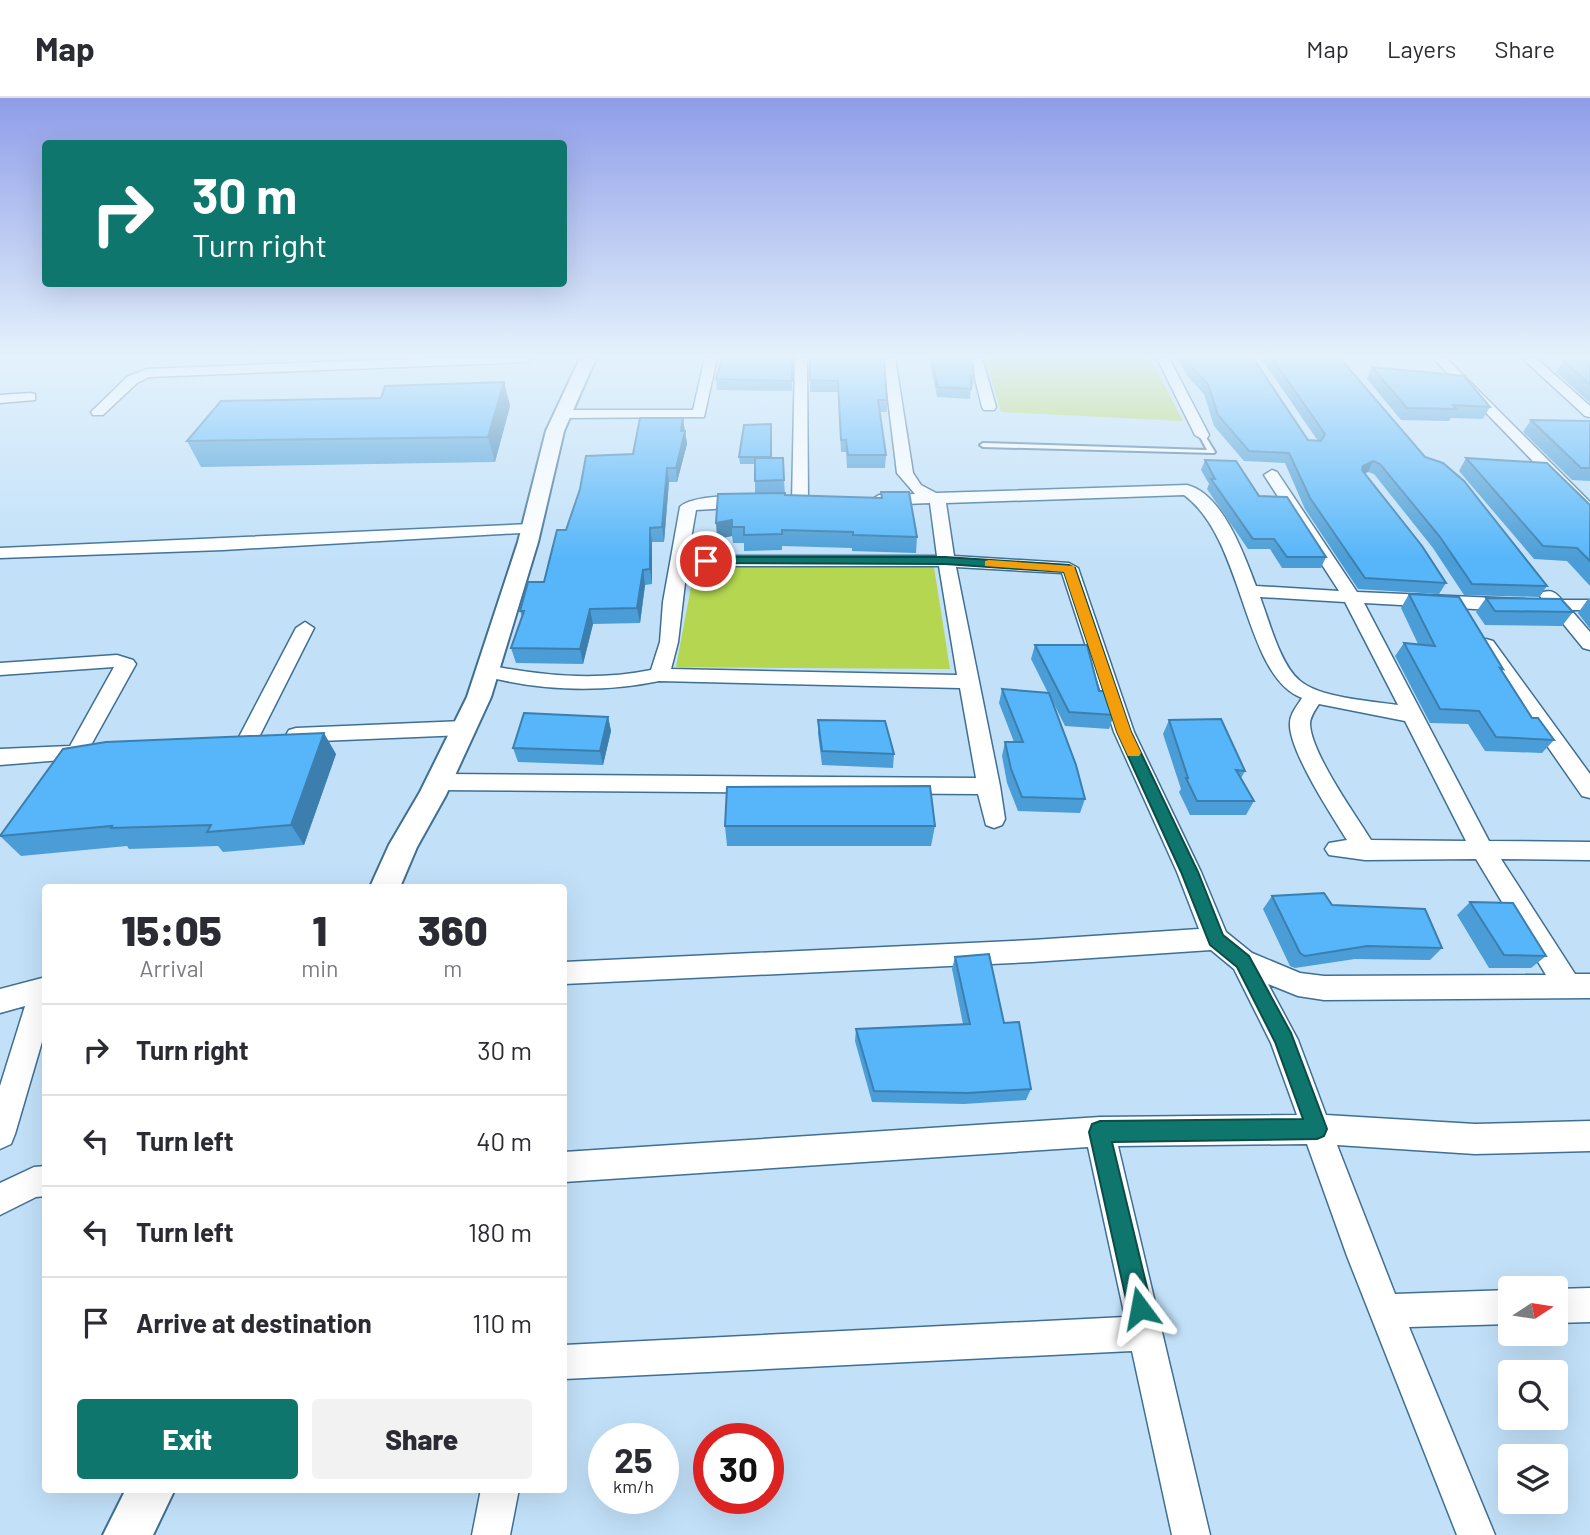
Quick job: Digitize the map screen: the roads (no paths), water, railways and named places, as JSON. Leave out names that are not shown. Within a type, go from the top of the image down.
[{"type":"street","points":[[386,884],[403,845],[438,782],[488,671],[531,529],[558,425]]},
{"type":"street","points":[[799,425],[800,502]]},
{"type":"street","points":[[899,425],[905,473],[916,488],[937,500],[945,561],[971,682],[994,819]]},
{"type":"street","points":[[1197,425],[1202,435]]},
{"type":"street","points":[[1508,425],[1590,511]]},
{"type":"street","points":[[1272,475],[1351,596],[1483,851],[1579,986]]},
{"type":"street","points":[[867,500],[1187,490],[1201,498],[1222,529],[1282,670],[1292,686],[1314,696],[1413,715]]},
{"type":"street","points":[[659,674],[669,642],[688,507],[698,503],[759,502]]},
{"type":"street","points":[[0,553],[531,529]]},
{"type":"street","points":[[680,561],[945,561],[1069,568],[1124,732],[1189,872],[1216,939],[1243,961],[1298,984],[1324,988],[1579,986]]},
{"type":"street","points":[[1445,583],[1506,676],[1590,790]]},
{"type":"street","points":[[1539,584],[1590,644]]},
{"type":"street","points":[[1249,592],[1590,605]]},
{"type":"street","points":[[249,737],[304,628]]},
{"type":"street","points":[[0,669],[117,661],[126,664],[76,753]]},
{"type":"street","points":[[488,671],[512,677],[558,681],[640,680],[659,674],[971,682]]},
{"type":"street","points":[[1314,696],[1300,724],[1305,745],[1366,851]]},
{"type":"street","points":[[224,738],[464,727]]},
{"type":"street","points":[[0,757],[112,750]]},
{"type":"street","points":[[438,782],[989,786]]},
{"type":"street","points":[[1338,849],[1590,851]]},
{"type":"street","points":[[567,973],[1004,953],[1216,939]]},
{"type":"street","points":[[1243,961],[1284,1040],[1385,1311],[1476,1535]]},
{"type":"street","points":[[0,1001],[42,990]]},
{"type":"street","points":[[0,1134],[42,997]]},
{"type":"street","points":[[567,1167],[1100,1132],[1317,1129],[1475,1139],[1590,1136]]},
{"type":"street","points":[[1100,1132],[1191,1535]]},
{"type":"street","points":[[0,1199],[34,1182],[42,1181]]},
{"type":"street","points":[[1568,1306],[1590,1305]]},
{"type":"street","points":[[1385,1311],[1498,1307]]},
{"type":"street","points":[[567,1363],[1146,1333]]},
{"type":"street","points":[[127,1535],[150,1493]]},
{"type":"street","points":[[491,1535],[499,1493]]},
{"type":"lane","points":[[983,445],[1212,452],[1202,435]]}]
